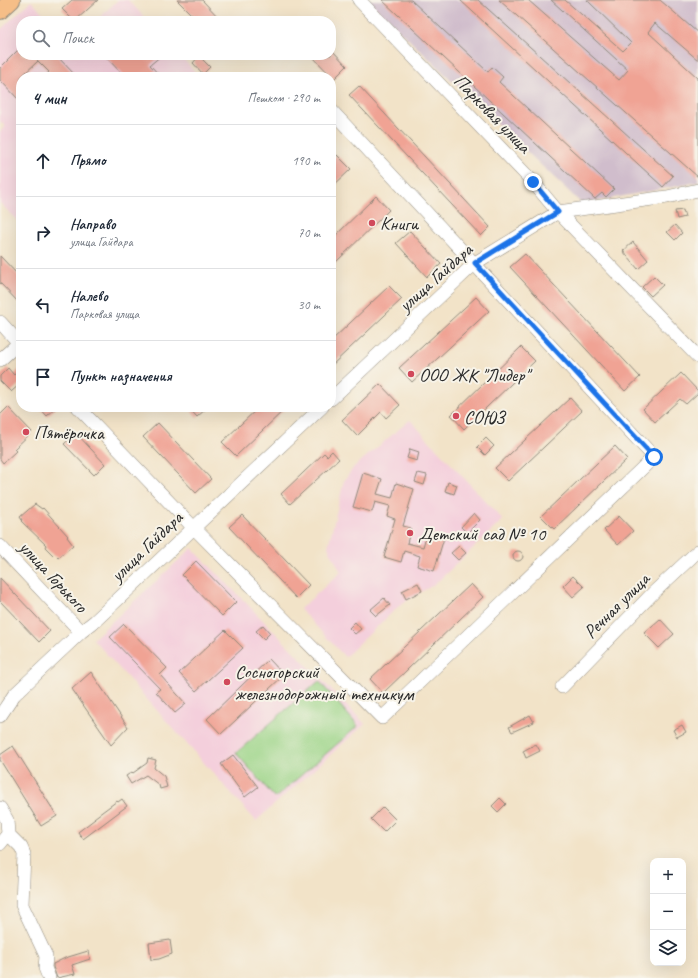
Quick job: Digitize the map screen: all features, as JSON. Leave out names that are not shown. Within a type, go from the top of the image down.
[{"type":"main road","points":[[0,11],[12,0]]},
{"type":"street","name":"Парковая улица","points":[[359,0],[533,182],[558,212],[698,357]]},
{"type":"street","points":[[83,412],[296,633],[382,718],[654,457],[336,115]]},
{"type":"street","name":"улица Гайдара","points":[[336,394],[475,263],[558,212],[667,197],[698,190]]},
{"type":"street","points":[[0,322],[16,339]]},
{"type":"street","points":[[0,360],[16,346]]},
{"type":"street","name":"улица Гайдара","points":[[0,716],[14,694],[81,632],[95,621],[317,412]]},
{"type":"street","name":"улица Горького","points":[[0,546],[81,632]]},
{"type":"street","name":"Речная улица","points":[[562,687],[653,593],[698,551]]},
{"type":"street","points":[[0,808],[7,820],[4,839],[21,847],[24,854],[22,905],[46,956],[45,968],[49,978]]},
{"type":"shaded area","points":[[118,0],[128,0],[143,16],[101,16]]},
{"type":"shaded area","points":[[367,0],[698,0],[698,182],[582,204]]},
{"type":"shaded area","points":[[31,1],[46,16],[16,16],[16,60],[184,60],[195,72],[16,72],[16,219],[0,203],[0,132],[5,126],[0,121],[0,30]]},
{"type":"shaded area","name":"Детский сад № 10","points":[[410,420],[503,520],[435,584],[401,604],[345,657],[300,609],[341,572],[328,547],[344,481],[354,467]]},
{"type":"shaded area","name":"Сосногорский железнодорожный техникум","points":[[192,548],[365,724],[256,821],[93,639]]},
{"type":"green space","points":[[319,681],[358,726],[275,798],[236,753]]},
{"type":"building","points":[[72,0],[98,0],[80,16],[69,16],[62,9]]},
{"type":"building","points":[[177,0],[202,0],[217,16],[193,16]]},
{"type":"building","points":[[382,0],[411,0],[488,72],[492,67],[503,77],[499,82],[614,189],[606,197],[602,193],[595,199]]},
{"type":"building","points":[[460,0],[478,0],[673,176],[663,187]]},
{"type":"building","points":[[499,0],[528,0],[619,80],[628,70],[551,0],[565,0],[623,51],[631,43],[587,0],[660,0],[698,33],[698,60],[655,23],[648,32],[698,78],[698,177]]},
{"type":"building","points":[[16,52],[16,60],[61,60],[72,72],[49,72],[38,61],[26,72],[16,72],[16,97],[0,80],[0,68]]},
{"type":"building","points":[[336,54],[347,66],[336,77],[336,72],[327,72],[316,60],[336,60]]},
{"type":"building","points":[[109,60],[156,60],[150,65],[156,72],[120,72]]},
{"type":"building","points":[[196,60],[203,60],[210,67],[205,72],[201,72],[193,63]]},
{"type":"building","points":[[359,86],[490,227],[481,236],[349,95]]},
{"type":"building","points":[[337,155],[351,169],[336,183]]},
{"type":"building","points":[[376,196],[389,210],[336,262],[336,235]]},
{"type":"building","points":[[683,210],[685,217],[677,219],[675,211]]},
{"type":"building","points":[[675,225],[682,233],[675,240],[667,232]]},
{"type":"building","points":[[410,231],[441,264],[427,277],[396,243]]},
{"type":"building","points":[[633,242],[648,260],[638,269],[623,251]]},
{"type":"building","points":[[525,254],[640,377],[625,391],[510,267]]},
{"type":"building","points":[[0,256],[16,273],[16,300],[0,283]]},
{"type":"building","points":[[654,276],[663,285],[651,296],[642,287]]},
{"type":"building","points":[[389,286],[402,299],[336,361],[336,336]]},
{"type":"building","points":[[476,297],[489,311],[412,382],[399,368]]},
{"type":"building","points":[[521,347],[535,361],[464,429],[451,415]]},
{"type":"building","points":[[8,368],[14,375],[16,373],[16,388],[11,392],[0,381],[0,376]]},
{"type":"building","points":[[681,373],[698,391],[698,393],[686,404],[680,399],[655,422],[643,409]]},
{"type":"building","points":[[380,384],[400,405],[386,418],[381,412],[357,436],[342,420]]},
{"type":"building","points":[[570,398],[582,411],[508,481],[495,468]]},
{"type":"building","points":[[8,407],[32,432],[14,449],[16,451],[3,463],[0,459],[0,415]]},
{"type":"building","points":[[43,412],[51,412],[47,416]]},
{"type":"building","points":[[192,412],[202,412],[197,417]]},
{"type":"building","points":[[254,412],[282,412],[236,456],[222,442]]},
{"type":"building","points":[[158,423],[211,479],[196,493],[143,437]]},
{"type":"building","points":[[76,433],[105,464],[94,475],[64,444]]},
{"type":"building","points":[[486,438],[494,446],[485,455],[477,447]]},
{"type":"building","points":[[615,446],[627,459],[554,529],[541,516]]},
{"type":"building","points":[[410,449],[419,452],[417,461],[407,458]]},
{"type":"building","points":[[332,451],[339,459],[290,504],[281,494],[324,453],[327,456]]},
{"type":"building","points":[[363,473],[382,479],[377,494],[392,498],[396,483],[414,489],[403,526],[411,528],[407,543],[423,547],[427,533],[444,538],[434,571],[417,566],[420,556],[404,551],[401,562],[384,557],[395,519],[387,516],[390,506],[375,502],[372,512],[353,507]]},
{"type":"building","points":[[418,473],[427,475],[424,485],[415,482]]},
{"type":"building","points":[[448,482],[457,485],[454,494],[445,491]]},
{"type":"building","points":[[35,504],[42,509],[43,508],[68,536],[67,537],[73,545],[58,558],[45,547],[46,545],[21,521],[22,520],[20,517]]},
{"type":"building","points":[[474,513],[480,520],[467,533],[461,527]]},
{"type":"building","points":[[242,515],[309,585],[296,598],[229,527]]},
{"type":"building","points":[[619,516],[633,531],[618,545],[604,530]]},
{"type":"building","points":[[459,546],[466,553],[458,560],[451,553]]},
{"type":"building","points":[[516,551],[520,551],[523,556],[520,561],[516,561],[513,558],[513,554]]},
{"type":"building","points":[[196,561],[236,602],[222,616],[182,575]]},
{"type":"building","points":[[573,576],[584,587],[573,597],[563,586]]},
{"type":"building","points":[[0,578],[50,631],[39,642],[0,601]]},
{"type":"building","points":[[418,583],[422,591],[406,599],[402,591]]},
{"type":"building","points":[[471,584],[483,597],[383,693],[370,679]]},
{"type":"building","points":[[384,598],[390,605],[376,616],[370,610]]},
{"type":"building","points":[[660,619],[674,634],[659,648],[644,633]]},
{"type":"building","points":[[355,622],[361,629],[355,634],[349,628]]},
{"type":"building","points":[[124,624],[167,668],[160,675],[186,704],[175,713],[156,692],[160,689],[110,637]]},
{"type":"building","points":[[263,625],[270,633],[264,639],[256,631]]},
{"type":"building","points":[[225,630],[243,648],[196,691],[179,673]]},
{"type":"building","points":[[269,659],[284,675],[221,734],[207,719]]},
{"type":"building","points":[[91,672],[128,727],[111,745],[72,689]]},
{"type":"building","points":[[530,715],[534,722],[512,732],[509,727]]},
{"type":"building","points":[[682,725],[686,732],[677,737],[673,730]]},
{"type":"building","points":[[536,744],[540,751],[526,758],[523,751]]},
{"type":"building","points":[[13,746],[57,816],[41,826],[0,760],[0,755]]},
{"type":"building","points":[[233,755],[258,787],[245,797],[221,764]]},
{"type":"building","points":[[148,758],[156,760],[154,768],[164,776],[167,787],[160,789],[159,785],[146,775],[131,784],[126,776],[147,763]]},
{"type":"building","points":[[500,798],[506,804],[498,812],[492,806]]},
{"type":"building","points":[[122,799],[127,806],[83,839],[78,832],[98,815]]},
{"type":"building","points":[[383,807],[396,820],[384,832],[371,819]]},
{"type":"building","points":[[170,940],[172,954],[159,959],[151,960],[149,943]]},
{"type":"building","points":[[88,951],[90,959],[72,965],[75,974],[57,978],[53,964],[65,958]]},
{"type":"place","name":"Книги","points":[[372,223]]},
{"type":"place","name":"ООО ЖК \"Лидер\"","points":[[411,374]]},
{"type":"place","name":"СОЮЗ","points":[[456,416]]},
{"type":"place","name":"Пятёрочка","points":[[26,432]]},
{"type":"place","name":"Детский сад № 10","points":[[410,533]]},
{"type":"place","name":"Сосногорский железнодорожный техникум","points":[[227,682]]},
{"type":"route","points":[[533,182],[558,212],[475,263],[654,457]]}]
